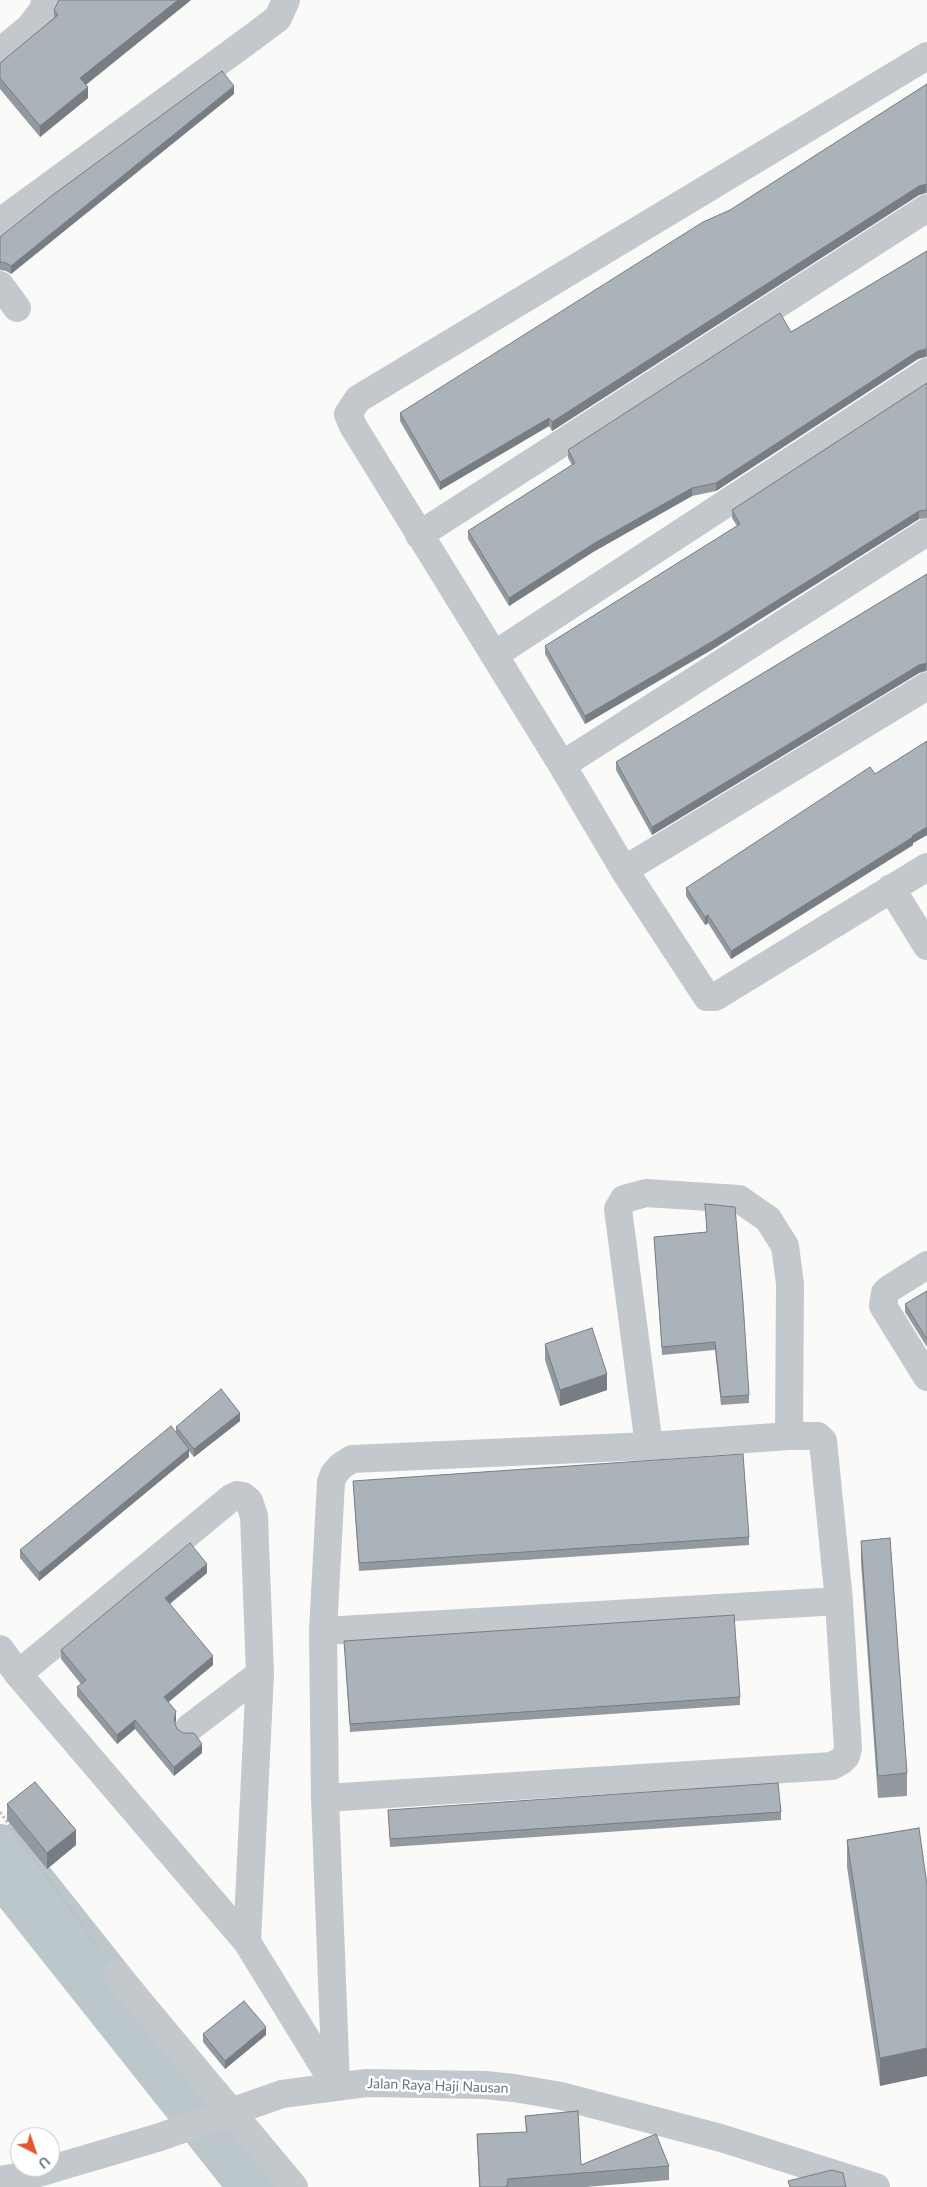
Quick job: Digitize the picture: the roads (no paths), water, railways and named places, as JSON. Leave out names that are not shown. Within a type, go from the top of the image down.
[{"type":"street","points":[[0,52],[29,28],[43,10],[45,0]]},
{"type":"street","points":[[0,222],[278,18],[286,0]]},
{"type":"street","points":[[927,56],[358,398],[348,414],[353,426],[562,764],[624,870],[703,993],[711,998],[715,996],[927,867]]},
{"type":"street","points":[[419,535],[927,208]]},
{"type":"street","points":[[0,285],[18,308]]},
{"type":"street","points":[[494,655],[927,372]]},
{"type":"street","points":[[562,764],[927,532]]},
{"type":"street","points":[[624,870],[927,686]]},
{"type":"street","points":[[891,888],[927,946]]},
{"type":"street","points":[[649,1446],[618,1209],[624,1199],[646,1193],[739,1199],[768,1219],[785,1246],[790,1284],[788,1436]]},
{"type":"street","points":[[927,1265],[889,1289],[885,1294],[884,1306],[927,1377]]},
{"type":"street","points":[[325,1798],[832,1766],[846,1756],[848,1748],[839,1601],[825,1444],[818,1436],[788,1436],[649,1446],[352,1459],[340,1466],[331,1482],[323,1631],[325,1798],[336,2086]]},
{"type":"street","points":[[18,1674],[230,1498],[237,1495],[243,1496],[249,1501],[254,1516],[260,1674],[246,1942]]},
{"type":"street","points":[[323,1631],[839,1601]]},
{"type":"street","points":[[0,1650],[18,1674],[246,1942],[336,2086]]},
{"type":"street","points":[[190,1728],[260,1674]]},
{"type":"street","points":[[117,1975],[294,2187]]},
{"type":"street","name":"Jalan Raya Haji Nausan","points":[[0,2180],[35,2174],[160,2137],[231,2110],[282,2094],[366,2083],[485,2085],[561,2096],[721,2138],[876,2187]]},
{"type":"waterway","points":[[0,1856],[263,2187]]}]
